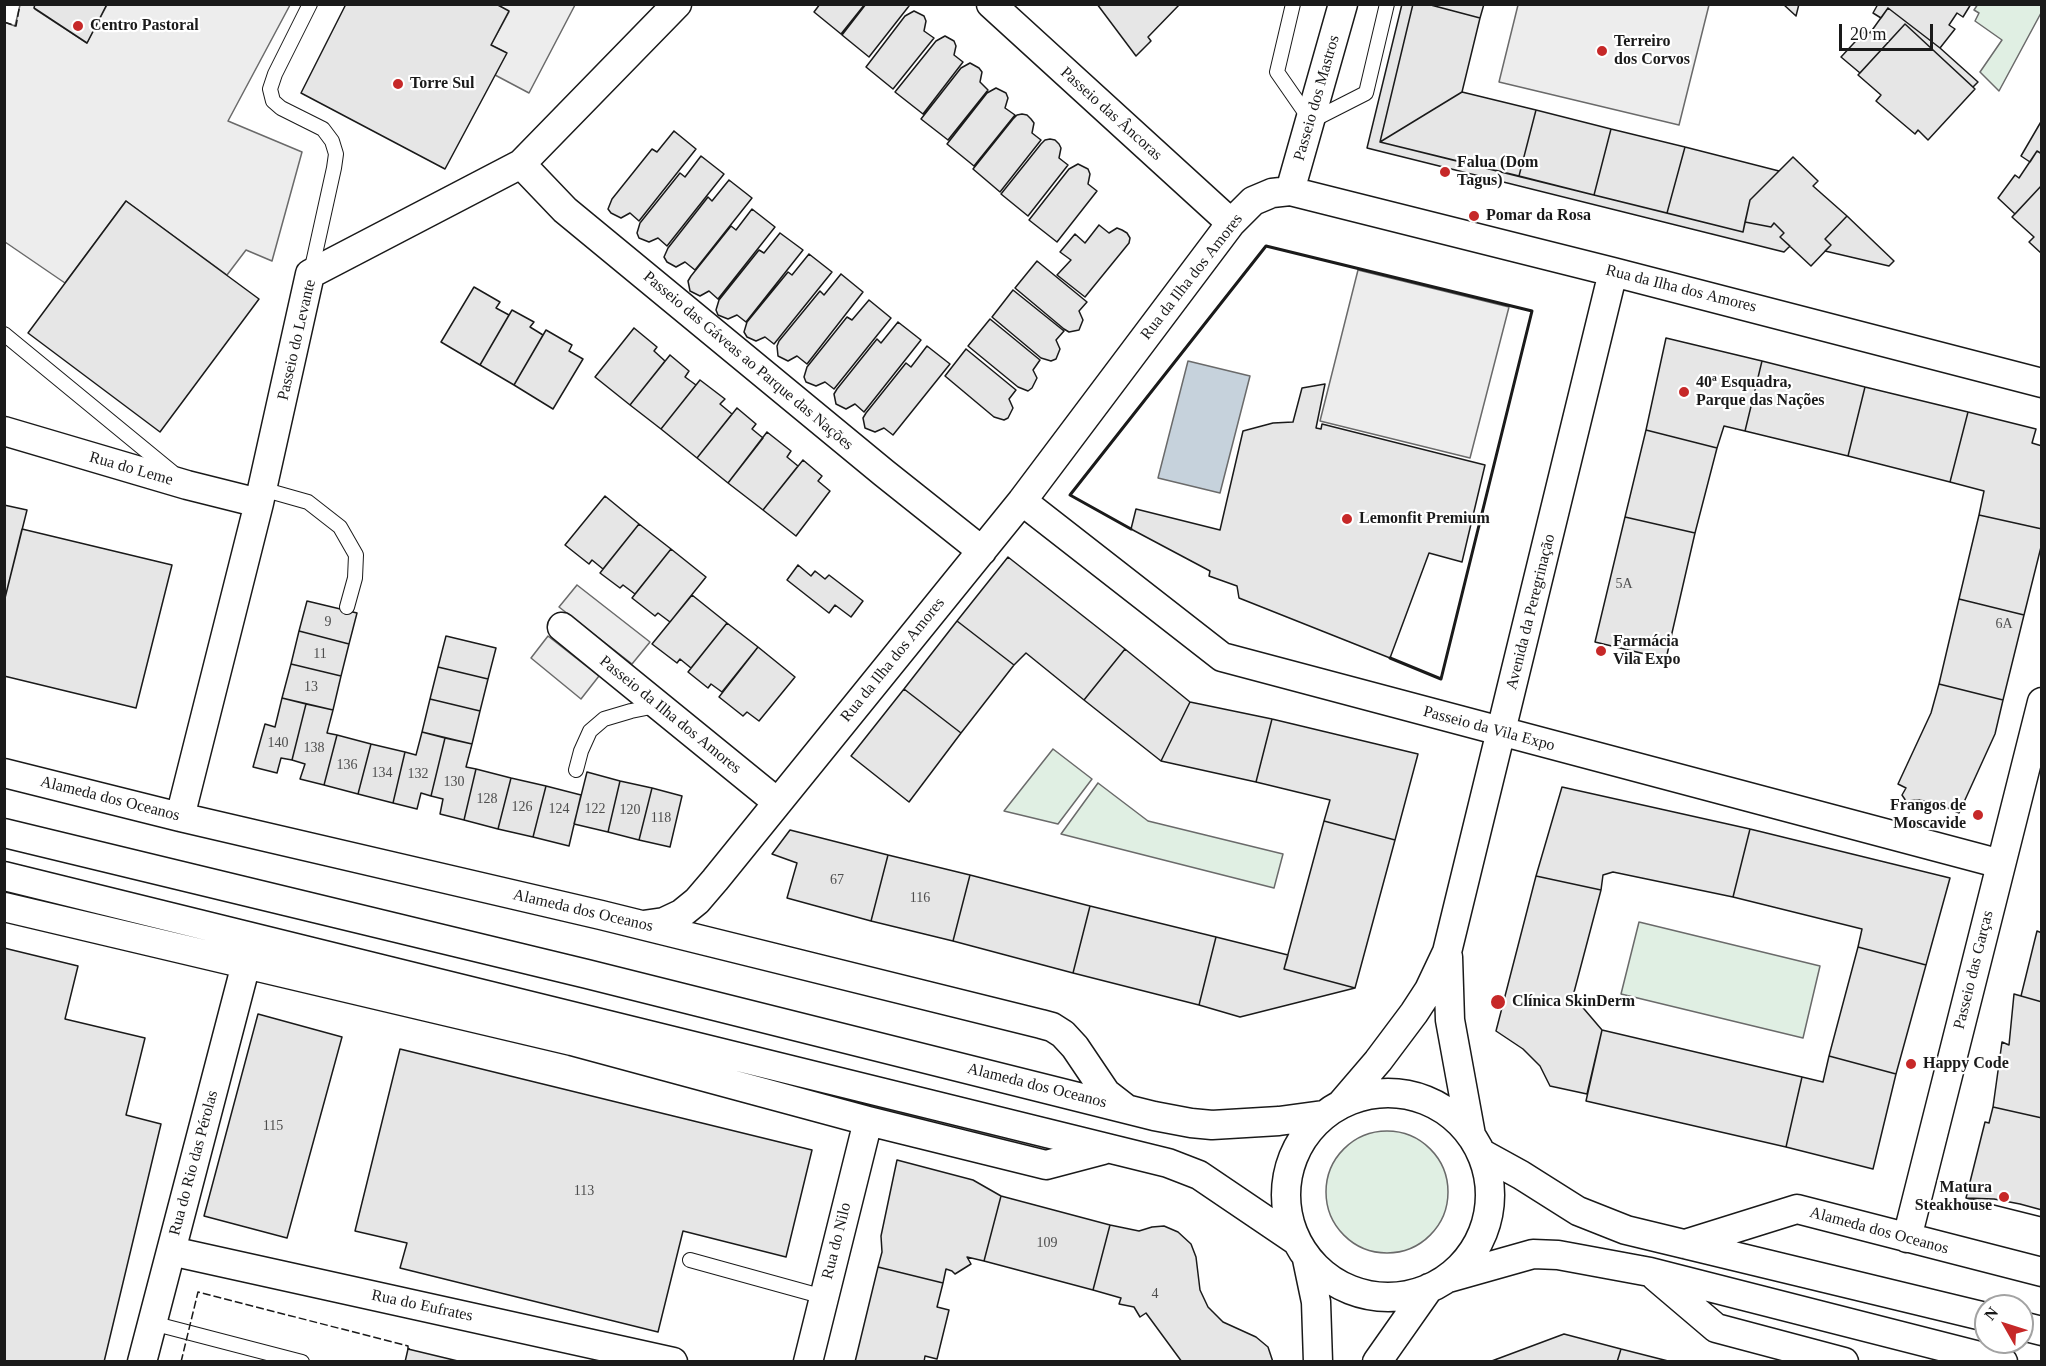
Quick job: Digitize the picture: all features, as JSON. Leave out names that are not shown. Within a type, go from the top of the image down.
[{"type":"street","name":"Passeio do Levante","points":[[180,817],[261,496],[310,274],[521,164],[677,4]]},
{"type":"street","name":"Passeio das Âncoras","points":[[991,4],[1231,223]]},
{"type":"street","name":"Passeio dos Mastros","points":[[1290,191],[1343,4]]},
{"type":"street","name":"Passeio das Gáveas ao Parque das Nações","points":[[521,164],[565,210],[982,551]]},
{"type":"street","name":"Rua da Ilha dos Amores","points":[[643,925],[663,922],[681,914],[697,902],[1022,501],[1231,223],[1253,201],[1272,193],[1290,191],[2042,383]]},
{"type":"street","name":"Avenida da Peregrinação","points":[[1333,1109],[1378,1061],[1414,1013],[1429,990],[1448,952],[1613,272]]},
{"type":"street","name":"Rua do Leme","points":[[4,431],[187,485],[261,496]]},
{"type":"street","name":"Passeio da Vila Expo","points":[[1022,501],[1222,657],[2001,864]]},
{"type":"street","name":"Passeio da Ilha dos Amores","points":[[562,627],[777,802]]},
{"type":"street","name":"Passeio das Garças","points":[[1907,1238],[2042,702]]},
{"type":"street","name":"Alameda dos Oceanos","points":[[4,773],[180,817],[643,925],[1052,1028],[1063,1034],[1076,1047],[1106,1093],[1126,1108]]},
{"type":"street","name":"Alameda dos Oceanos","points":[[4,833],[1191,1123],[1212,1125],[1279,1121],[1333,1109]]},
{"type":"street","points":[[4,876],[1168,1163],[1199,1175],[1260,1214],[1301,1249],[1323,1275],[1342,1287],[1363,1295],[1386,1298],[1408,1296],[1439,1283],[1533,1254],[1558,1255],[1650,1272],[2003,1362]]},
{"type":"street","name":"Rua da Ilha dos Amores","points":[[715,880],[709,900],[711,925],[721,937],[737,949]]},
{"type":"street","points":[[4,907],[572,1041],[868,1121],[1046,1165],[1108,1149]]},
{"type":"street","name":"Avenida da Peregrinação","points":[[1448,952],[1450,1020],[1476,1144]]},
{"type":"street","name":"Rua do Rio das Pérolas","points":[[142,1362],[246,964]]},
{"type":"street","points":[[1318,1362],[1316,1302],[1301,1249],[1287,1218],[1285,1195],[1287,1172],[1295,1151],[1307,1132],[1333,1109],[1362,1095],[1382,1092],[1403,1093],[1423,1098],[1441,1107],[1458,1120],[1476,1144],[1487,1172],[1490,1192],[1489,1212],[1484,1231],[1475,1249],[1463,1264],[1439,1283],[1377,1362]]},
{"type":"street","name":"Rua do Nilo","points":[[808,1362],[868,1121]]},
{"type":"street","points":[[1476,1144],[1578,1211],[1626,1230],[1974,1314]]},
{"type":"street","name":"Alameda dos Oceanos","points":[[1684,1244],[1797,1209],[2042,1272]]},
{"type":"street","name":"Rua do Eufrates","points":[[171,1251],[673,1362]]},
{"type":"street","points":[[1650,1272],[1716,1328],[1844,1362]]},
{"type":"lane","points":[[310,4],[275,74],[270,89],[273,101],[281,108],[323,129],[332,141],[336,154],[310,274]]},
{"type":"lane","points":[[1293,4],[1277,72],[1311,121],[1366,93],[1387,4]]},
{"type":"lane","points":[[4,334],[187,485]]},
{"type":"lane","points":[[261,496],[308,502],[340,527],[356,555],[355,578],[347,608]]},
{"type":"lane","points":[[576,770],[590,731],[604,719],[658,706]]},
{"type":"lane","points":[[690,1260],[824,1297]]},
{"type":"lane","points":[[152,1323],[302,1362]]},
{"type":"green space","points":[[1978,4],[2041,5],[2041,13],[1999,91],[1980,72],[2002,40],[1975,21],[1979,13],[1974,10]]},
{"type":"green space","points":[[1053,749],[1092,779],[1058,824],[1004,811]]},
{"type":"green space","points":[[1098,783],[1148,821],[1283,854],[1274,888],[1061,834]]},
{"type":"green space","points":[[1639,922],[1820,966],[1803,1038],[1621,994]]},
{"type":"green space","points":[[1387,1131],[1410,1136],[1421,1141],[1430,1149],[1438,1158],[1443,1169],[1448,1192],[1443,1215],[1438,1226],[1430,1235],[1421,1243],[1410,1248],[1387,1253],[1364,1248],[1353,1243],[1344,1235],[1336,1226],[1331,1215],[1326,1192],[1331,1169],[1336,1158],[1344,1149],[1353,1141],[1364,1136]]},
{"type":"shaded area","points":[[20,5],[35,5],[35,9],[87,43],[107,5],[290,5],[228,121],[302,152],[272,261],[246,250],[227,275],[126,201],[65,283],[5,242],[4,22],[15,26]]},
{"type":"shaded area","points":[[496,5],[575,5],[529,93],[495,75],[506,53],[491,45],[509,12]]},
{"type":"shaded area","name":"Terreiro dos Corvos","points":[[1518,5],[1709,5],[1679,125],[1499,82]]},
{"type":"shaded area","points":[[1358,270],[1509,307],[1470,458],[1320,421]]},
{"type":"shaded area","points":[[1188,361],[1250,376],[1220,493],[1158,478]]},
{"type":"shaded area","points":[[577,585],[650,642],[632,664],[559,607]]},
{"type":"shaded area","points":[[548,636],[599,676],[581,699],[531,658]]},
{"type":"building","name":"Centro Pastoral","points":[[35,4],[107,4],[87,43],[34,8]]},
{"type":"building","name":"Torre Sul","points":[[346,4],[496,4],[509,11],[491,45],[507,53],[445,169],[301,93]]},
{"type":"building","points":[[820,4],[865,4],[841,34],[814,12]]},
{"type":"building","points":[[866,4],[907,4],[909,6],[869,57],[842,35]]},
{"type":"building","points":[[1097,4],[1180,4],[1148,37],[1151,41],[1136,56]]},
{"type":"building","points":[[1402,4],[1413,4],[1380,142],[1743,232],[1745,222],[1771,227],[1774,223],[1784,233],[1780,237],[1790,246],[1784,252],[1367,148]]},
{"type":"building","points":[[1413,4],[1427,4],[1480,18],[1462,92],[1380,142]]},
{"type":"building","points":[[1427,4],[1484,4],[1480,18]]},
{"type":"building","points":[[1783,4],[1799,4],[1796,16]]},
{"type":"building","points":[[1878,4],[1971,4],[1963,17],[1957,13],[1949,25],[1955,29],[1940,48],[1888,8],[1881,18],[1873,13]]},
{"type":"building","points":[[1888,8],[1940,48],[1978,82],[1973,87],[1905,24],[1860,73],[1841,57],[1866,30],[1870,33]]},
{"type":"building","points":[[914,11],[924,16],[926,21],[924,31],[934,38],[893,89],[866,67],[905,16]]},
{"type":"building","points":[[1905,24],[1975,89],[1928,140],[1918,130],[1915,134],[1876,101],[1881,95],[1858,75]]},
{"type":"building","points":[[945,36],[954,41],[956,46],[954,55],[963,62],[923,114],[895,92],[936,41]]},
{"type":"building","points":[[970,63],[982,72],[980,82],[988,90],[948,140],[921,119],[961,68]]},
{"type":"building","points":[[996,88],[1006,93],[1008,98],[1005,108],[1015,115],[974,166],[947,144],[987,93]]},
{"type":"building","points":[[1462,92],[1536,110],[1519,176],[1380,142]]},
{"type":"building","points":[[1536,110],[1611,129],[1594,195],[1519,176]]},
{"type":"building","points":[[1022,114],[1027,115],[1034,123],[1032,133],[1041,140],[1000,192],[973,169],[1013,119]]},
{"type":"building","points":[[2042,120],[2042,154],[2037,151],[2030,162],[2021,156]]},
{"type":"building","points":[[1611,129],[1685,147],[1667,213],[1594,195]]},
{"type":"building","points":[[674,131],[696,149],[639,221],[630,213],[621,218],[611,213],[608,209],[612,199],[652,149],[657,152]]},
{"type":"building","points":[[1050,139],[1059,144],[1061,148],[1059,158],[1068,165],[1028,216],[1001,194],[1041,144]]},
{"type":"building","points":[[1685,147],[1779,171],[1750,200],[1743,232],[1667,213]]},
{"type":"building","points":[[2037,151],[2042,154],[2042,185],[2015,214],[1998,198],[2015,175],[2019,178]]},
{"type":"building","points":[[701,156],[724,174],[667,246],[658,238],[649,242],[639,238],[637,233],[640,223],[680,173],[685,177]]},
{"type":"building","points":[[1793,157],[1818,181],[1813,186],[1847,216],[1825,239],[1831,245],[1811,266],[1780,237],[1784,233],[1774,223],[1771,227],[1745,222],[1750,200]]},
{"type":"building","points":[[1078,164],[1088,169],[1090,174],[1088,184],[1097,191],[1057,242],[1029,220],[1069,169]]},
{"type":"building","points":[[729,180],[752,198],[695,270],[685,262],[676,267],[667,262],[664,257],[668,248],[708,197],[712,201]]},
{"type":"building","points":[[2042,185],[2042,254],[2029,242],[2034,237],[2012,217]]},
{"type":"building","points":[[126,201],[259,299],[160,432],[28,333]]},
{"type":"building","points":[[752,209],[775,227],[718,299],[709,291],[700,296],[690,291],[688,281],[691,276],[731,226],[736,230]]},
{"type":"building","points":[[1847,216],[1894,261],[1889,266],[1825,251],[1831,245],[1825,239]]},
{"type":"building","points":[[1099,225],[1109,233],[1117,228],[1122,230],[1130,238],[1129,243],[1085,297],[1057,275],[1071,260],[1060,252],[1075,234],[1085,243]]},
{"type":"building","points":[[780,233],[803,250],[746,322],[737,315],[728,319],[718,315],[716,310],[719,300],[759,250],[764,253]]},
{"type":"building","points":[[809,254],[832,272],[774,344],[765,337],[756,341],[747,337],[744,332],[747,322],[788,272],[792,275]]},
{"type":"building","points":[[1037,261],[1087,302],[1079,311],[1083,320],[1079,330],[1069,332],[1064,329],[1015,288]]},
{"type":"building","points":[[841,274],[863,292],[807,364],[797,356],[788,361],[778,356],[779,341],[820,291],[824,295]]},
{"type":"building","points":[[474,287],[500,302],[496,308],[509,315],[480,365],[441,342]]},
{"type":"building","points":[[1013,290],[1064,331],[1056,340],[1060,349],[1056,359],[1051,361],[1041,358],[992,317]]},
{"type":"building","points":[[869,300],[891,318],[834,389],[825,382],[816,386],[806,382],[804,377],[807,367],[847,317],[852,320]]},
{"type":"building","points":[[512,310],[534,322],[530,327],[543,335],[514,385],[480,365]]},
{"type":"building","points":[[990,319],[1040,360],[1033,370],[1037,378],[1028,391],[1018,387],[968,346]]},
{"type":"building","points":[[898,322],[921,340],[864,412],[855,404],[846,409],[836,404],[834,394],[837,389],[877,339],[881,343]]},
{"type":"building","points":[[634,328],[657,347],[654,351],[665,361],[630,405],[595,377]]},
{"type":"building","points":[[546,330],[572,345],[569,351],[583,359],[553,409],[514,385]]},
{"type":"building","points":[[1666,338],[1762,361],[1745,431],[1724,426],[1717,448],[1646,430]]},
{"type":"building","points":[[927,346],[950,364],[893,435],[884,428],[875,432],[865,428],[863,418],[866,413],[906,363],[911,367]]},
{"type":"building","points":[[966,349],[1016,390],[1009,399],[1013,408],[1008,418],[1004,420],[994,417],[945,376]]},
{"type":"building","points":[[670,355],[689,371],[685,377],[696,385],[661,429],[630,405]]},
{"type":"building","points":[[1762,361],[1865,387],[1848,456],[1745,431]]},
{"type":"building","points":[[700,380],[725,399],[720,404],[732,414],[697,458],[661,429]]},
{"type":"building","name":"Lemonfit Premium","points":[[1325,384],[1316,428],[1321,429],[1322,424],[1485,465],[1462,562],[1429,553],[1390,658],[1239,598],[1237,586],[1209,576],[1210,571],[1131,529],[1136,509],[1220,530],[1243,431],[1273,423],[1293,422],[1302,388]]},
{"type":"building","points":[[1865,387],[1968,412],[1950,482],[1848,456]]},
{"type":"building","points":[[737,408],[756,424],[752,429],[763,438],[728,483],[697,458]]},
{"type":"building","points":[[1968,412],[2036,429],[2032,443],[2042,446],[2042,529],[1979,515],[1984,491],[1950,482]]},
{"type":"building","points":[[1646,430],[1717,448],[1695,533],[1625,517]]},
{"type":"building","points":[[767,432],[791,451],[787,457],[798,466],[763,510],[728,483]]},
{"type":"building","points":[[803,460],[822,476],[818,481],[830,491],[796,536],[763,510]]},
{"type":"building","points":[[605,496],[639,524],[603,569],[592,560],[589,564],[565,545]]},
{"type":"building","points":[[4,505],[27,510],[4,602]]},
{"type":"building","points":[[1979,515],[2042,529],[2042,543],[2024,615],[1959,599]]},
{"type":"building","points":[[1625,517],[1695,533],[1666,659],[1595,642]]},
{"type":"building","points":[[639,524],[671,549],[635,594],[623,585],[620,588],[600,573]]},
{"type":"building","points":[[22,529],[172,565],[136,708],[4,676],[4,602]]},
{"type":"building","points":[[671,549],[706,577],[670,622],[658,613],[655,616],[632,598]]},
{"type":"building","points":[[1008,557],[1125,649],[1084,700],[1026,653],[1014,665],[957,621]]},
{"type":"building","points":[[798,565],[811,576],[815,571],[825,579],[829,575],[863,601],[851,617],[835,605],[829,613],[787,580]]},
{"type":"building","points":[[692,595],[727,623],[691,668],[680,659],[677,663],[652,644]]},
{"type":"building","points":[[1959,599],[2024,615],[2003,700],[1939,684]]},
{"type":"building","points":[[307,601],[357,613],[349,644],[299,631]]},
{"type":"building","points":[[957,621],[1014,665],[961,733],[904,689]]},
{"type":"building","points":[[727,623],[758,647],[722,692],[711,684],[708,688],[688,672]]},
{"type":"building","points":[[299,631],[349,644],[341,676],[291,664]]},
{"type":"building","points":[[446,636],[496,648],[488,679],[438,667]]},
{"type":"building","points":[[758,647],[795,677],[759,721],[747,712],[743,716],[719,697]]},
{"type":"building","points":[[1125,649],[1190,702],[1161,761],[1084,700]]},
{"type":"building","points":[[291,664],[341,676],[333,710],[282,698]]},
{"type":"building","points":[[438,667],[488,679],[480,711],[430,699]]},
{"type":"building","points":[[1939,684],[2003,700],[1995,734],[1959,813],[1932,801],[1906,801],[1902,795],[1906,788],[1898,784],[1931,713]]},
{"type":"building","points":[[904,689],[961,733],[909,802],[851,756]]},
{"type":"building","points":[[282,698],[306,704],[292,760],[281,758],[277,773],[253,767],[265,724],[275,727]]},
{"type":"building","points":[[430,699],[480,711],[472,744],[422,732]]},
{"type":"building","points":[[1190,702],[1272,719],[1256,782],[1161,761]]},
{"type":"building","points":[[306,704],[333,710],[327,733],[337,735],[324,785],[300,779],[305,764],[292,760]]},
{"type":"building","points":[[1272,719],[1418,754],[1395,840],[1324,821],[1330,800],[1256,782]]},
{"type":"building","points":[[422,732],[445,738],[431,796],[421,793],[417,809],[393,803],[405,752],[416,755]]},
{"type":"building","points":[[337,735],[371,744],[358,794],[324,785]]},
{"type":"building","points":[[445,738],[472,744],[466,767],[476,769],[464,820],[440,814],[443,799],[431,796]]},
{"type":"building","points":[[371,744],[405,752],[393,803],[358,794]]},
{"type":"building","points":[[476,769],[511,778],[498,829],[464,820]]},
{"type":"building","points":[[587,772],[620,781],[608,832],[574,824]]},
{"type":"building","points":[[511,778],[546,786],[533,837],[498,829]]},
{"type":"building","points":[[620,781],[652,788],[639,840],[608,832]]},
{"type":"building","points":[[546,786],[581,795],[569,846],[533,837]]},
{"type":"building","points":[[1562,787],[1750,829],[1733,897],[1613,872],[1603,875],[1601,890],[1536,876]]},
{"type":"building","points":[[652,788],[682,796],[670,847],[639,840]]},
{"type":"building","points":[[1324,821],[1395,840],[1355,988],[1284,969]]},
{"type":"building","points":[[1750,829],[1950,878],[1926,965],[1858,947],[1862,929],[1733,897]]},
{"type":"building","points":[[790,830],[888,855],[871,921],[787,898],[797,863],[772,854]]},
{"type":"building","points":[[888,855],[970,875],[953,941],[871,921]]},
{"type":"building","points":[[970,875],[1090,906],[1073,973],[953,941]]},
{"type":"building","points":[[1536,876],[1601,890],[1573,996],[1602,1030],[1587,1094],[1550,1086],[1540,1066],[1523,1049],[1496,1031]]},
{"type":"building","points":[[1090,906],[1216,937],[1199,1005],[1073,973]]},
{"type":"building","points":[[2037,931],[2042,933],[2042,1002],[2021,996]]},
{"type":"building","points":[[1216,937],[1288,955],[1284,969],[1355,988],[1240,1017],[1199,1005]]},
{"type":"building","points":[[1858,947],[1926,965],[1896,1074],[1829,1056]]},
{"type":"building","points":[[4,948],[78,966],[65,1019],[145,1038],[126,1115],[161,1124],[104,1362],[4,1362]]},
{"type":"building","points":[[2014,994],[2042,1002],[2042,1118],[1993,1107],[2002,1042],[2009,1045]]},
{"type":"building","points":[[258,1014],[342,1037],[287,1238],[204,1216]]},
{"type":"building","points":[[1602,1030],[1802,1077],[1786,1147],[1586,1101]]},
{"type":"building","points":[[400,1049],[812,1150],[786,1257],[683,1231],[658,1332],[400,1268],[407,1243],[355,1231]]},
{"type":"building","points":[[1829,1056],[1896,1074],[1873,1169],[1786,1147],[1802,1077],[1823,1082]]},
{"type":"building","points":[[1993,1107],[2042,1118],[2042,1217],[1966,1198],[1985,1122],[1989,1123]]},
{"type":"building","points":[[897,1160],[973,1180],[1001,1196],[984,1261],[967,1257],[971,1264],[955,1274],[946,1269],[943,1283],[878,1267],[882,1252],[881,1236]]},
{"type":"building","points":[[1001,1196],[1110,1225],[1093,1290],[984,1261]]},
{"type":"building","points":[[1966,1198],[1994,1199],[2020,1204],[2042,1210],[2042,1217]]},
{"type":"building","points":[[1110,1225],[1139,1231],[1164,1226],[1178,1232],[1191,1244],[1196,1257],[1200,1290],[1208,1307],[1223,1322],[1256,1337],[1268,1347],[1273,1362],[1182,1362],[1146,1313],[1140,1317],[1134,1307],[1119,1304],[1121,1298],[1093,1290]]},
{"type":"building","points":[[878,1267],[943,1283],[937,1307],[949,1310],[937,1359],[925,1356],[924,1362],[855,1362]]},
{"type":"building","points":[[1564,1334],[1621,1349],[1617,1362],[1489,1362]]},
{"type":"building","points":[[408,1349],[462,1362],[405,1362]]},
{"type":"building","points":[[1621,1349],[1672,1362],[1617,1362]]},
{"type":"fence","points":[[4,22],[16,26],[20,4]]},
{"type":"fence","points":[[181,1362],[198,1292],[408,1346],[410,1349]]},
{"type":"wall","points":[[1131,529],[1070,495],[1266,246],[1532,311],[1441,679],[1390,658]]},
{"type":"place","name":"Centro Pastoral","points":[[78,26]]},
{"type":"place","name":"Terreiro dos Corvos","points":[[1602,51]]},
{"type":"place","name":"Torre Sul","points":[[398,84]]},
{"type":"place","name":"Falua (Dom Tagus)","points":[[1445,172]]},
{"type":"place","name":"Pomar da Rosa","points":[[1474,216]]},
{"type":"place","name":"40ª Esquadra, Parque das Nações","points":[[1684,392]]},
{"type":"place","name":"Lemonfit Premium","points":[[1347,519]]},
{"type":"place","name":"Farmácia Vila Expo","points":[[1601,651]]},
{"type":"place","name":"Frangos de Moscavide","points":[[1978,815]]},
{"type":"place","name":"Clínica SkinDerm","points":[[1498,1002]]},
{"type":"place","name":"Happy Code","points":[[1911,1064]]},
{"type":"place","name":"Matura Steakhouse","points":[[2004,1197]]}]
